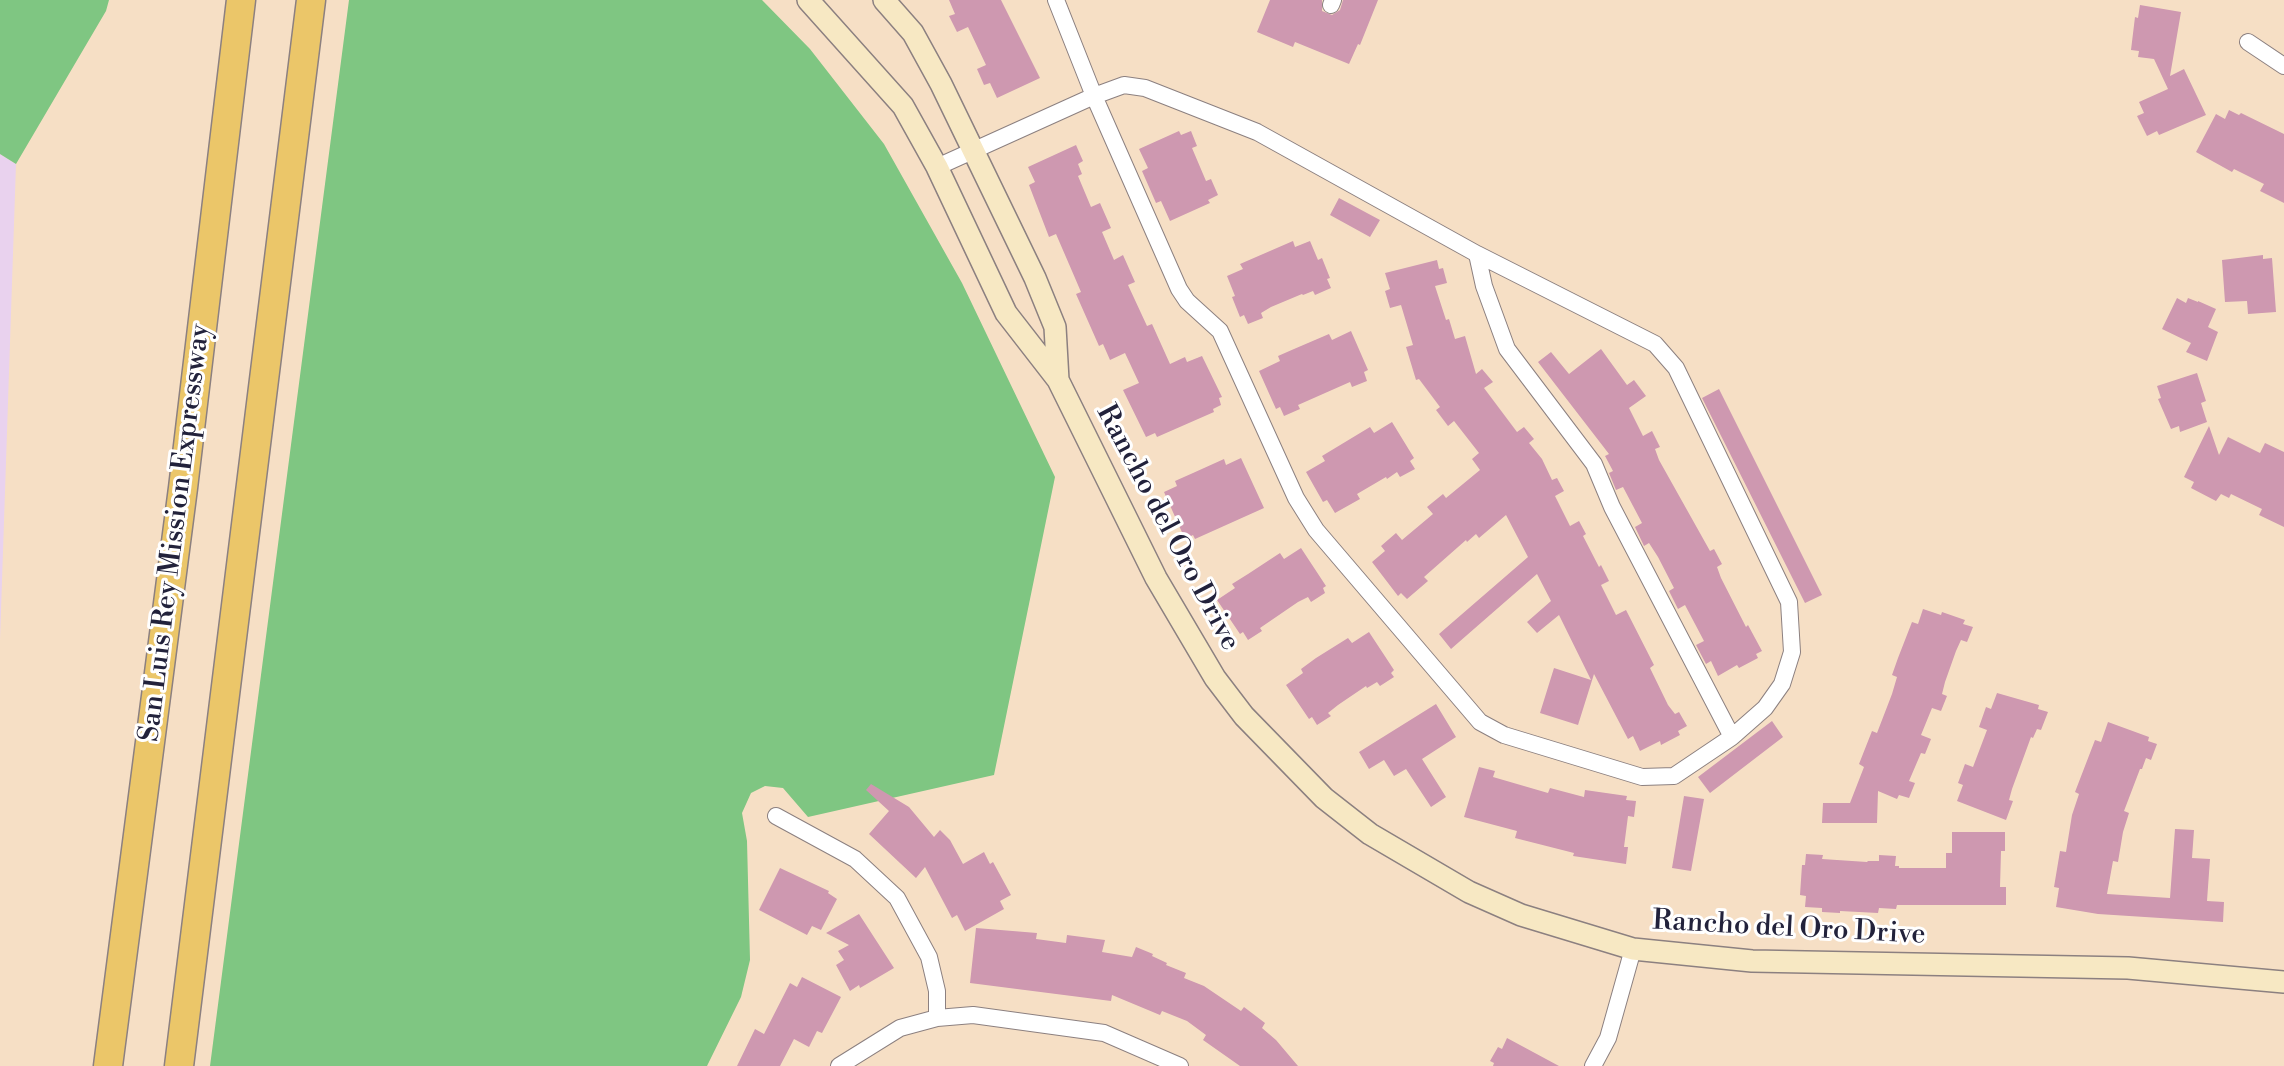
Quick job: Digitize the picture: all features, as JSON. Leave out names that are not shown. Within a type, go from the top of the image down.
[{"type":"highway","name":"San Luis Rey Mission Expressway","points":[[108,1066],[184,474],[241,0]]},
{"type":"highway","points":[[179,1066],[311,0]]},
{"type":"main road","name":"Rancho del Oro Drive","points":[[808,0],[903,106],[937,167],[1006,313],[1058,380],[1156,578],[1215,678],[1244,716],[1324,798],[1370,834],[1469,892],[1521,915],[1633,949],[1752,961],[2128,968],[2284,982]]},
{"type":"main road","name":"Rancho del Oro Drive","points":[[884,0],[913,33],[1035,278],[1055,327],[1058,380]]},
{"type":"street","points":[[937,167],[1094,96],[1124,85],[1144,88],[1257,132],[1477,254],[1655,344],[1676,368],[1789,602],[1792,652],[1782,684],[1765,708],[1732,737],[1674,776],[1642,777],[1504,735],[1480,722],[1304,513],[1220,331],[1187,301],[1179,289],[1094,96],[1056,0]]},
{"type":"street","points":[[2248,42],[2284,66]]},
{"type":"street","points":[[1477,254],[1484,286],[1507,349],[1594,464],[1612,507],[1732,737]]},
{"type":"street","points":[[776,816],[855,859],[897,898],[929,957],[937,990],[937,1018]]},
{"type":"street","points":[[1593,1066],[1608,1038],[1633,949]]},
{"type":"street","points":[[839,1066],[900,1028],[937,1018],[973,1015],[1104,1033],[1180,1066]]},
{"type":"shaded area","points":[[0,154],[16,164],[0,640]]},
{"type":"green space","points":[[0,0],[109,0],[106,11],[16,164],[0,154]]},
{"type":"green space","points":[[349,0],[762,0],[810,49],[884,144],[962,283],[1055,477],[994,775],[808,817],[783,788],[765,786],[751,793],[742,813],[747,841],[750,960],[741,997],[707,1066],[210,1066]]},
{"type":"building","points":[[949,0],[1001,0],[1040,78],[997,98],[990,83],[984,85],[977,69],[986,65],[968,27],[957,32],[949,16],[955,14]]},
{"type":"building","points":[[1270,0],[1322,0],[1322,11],[1332,15],[1340,10],[1343,0],[1378,0],[1360,45],[1358,44],[1349,64],[1295,42],[1293,47],[1257,32]]},
{"type":"building","points":[[2140,5],[2181,12],[2170,76],[2184,69],[2206,115],[2159,135],[2157,131],[2147,136],[2137,116],[2144,113],[2139,102],[2168,89],[2154,59],[2138,57],[2139,51],[2131,50],[2135,17],[2138,18]]},
{"type":"building","points":[[2229,110],[2284,134],[2284,203],[2260,191],[2264,184],[2234,169],[2232,172],[2196,152],[2216,114],[2225,119]]},
{"type":"building","points":[[1179,131],[1181,135],[1191,131],[1197,146],[1192,148],[1206,181],[1211,179],[1218,195],[1208,200],[1210,203],[1170,221],[1161,201],[1156,203],[1142,171],[1148,168],[1139,149]]},
{"type":"building","points":[[1076,145],[1083,161],[1078,164],[1082,174],[1078,176],[1091,207],[1100,203],[1111,228],[1102,232],[1114,260],[1123,255],[1135,282],[1128,285],[1147,326],[1152,324],[1170,364],[1185,357],[1187,362],[1202,356],[1222,397],[1219,398],[1221,405],[1213,409],[1214,412],[1157,437],[1155,433],[1146,437],[1123,390],[1139,383],[1125,353],[1110,360],[1103,344],[1099,346],[1076,294],[1081,292],[1056,234],[1049,237],[1029,185],[1035,182],[1028,167]]},
{"type":"building","points":[[1339,198],[1380,220],[1370,237],[1330,215]]},
{"type":"building","points":[[1293,241],[1295,247],[1310,241],[1318,260],[1322,258],[1331,288],[1315,295],[1313,291],[1302,294],[1271,307],[1261,313],[1263,318],[1248,324],[1244,315],[1240,317],[1227,276],[1243,269],[1240,264]]},
{"type":"building","points":[[2263,255],[2263,259],[2272,258],[2276,312],[2248,314],[2247,301],[2225,302],[2222,260]]},
{"type":"building","points":[[1437,260],[1439,269],[1443,268],[1447,283],[1435,286],[1455,339],[1465,336],[1476,374],[1482,369],[1493,382],[1484,388],[1517,432],[1524,427],[1534,439],[1529,443],[1542,459],[1552,480],[1557,478],[1564,491],[1555,496],[1570,526],[1579,521],[1586,534],[1583,536],[1609,581],[1601,585],[1616,615],[1626,610],[1654,665],[1650,668],[1668,705],[1675,714],[1679,712],[1687,726],[1678,731],[1680,735],[1661,745],[1660,741],[1640,751],[1633,736],[1628,739],[1594,674],[1578,725],[1540,713],[1554,668],[1591,680],[1559,615],[1537,633],[1527,622],[1551,601],[1537,574],[1451,649],[1439,634],[1528,557],[1506,515],[1479,538],[1476,534],[1467,542],[1466,540],[1424,577],[1428,581],[1407,599],[1401,593],[1398,596],[1372,562],[1385,551],[1381,546],[1396,533],[1402,540],[1433,514],[1427,507],[1443,494],[1446,498],[1480,470],[1472,459],[1479,453],[1454,421],[1448,426],[1436,410],[1440,407],[1419,379],[1416,380],[1406,347],[1413,345],[1401,305],[1390,308],[1385,291],[1390,289],[1385,273]]},
{"type":"building","points":[[2177,298],[2186,303],[2188,298],[2216,309],[2208,327],[2218,332],[2207,361],[2186,352],[2191,343],[2162,329]]},
{"type":"building","points":[[1351,331],[1368,370],[1364,372],[1367,381],[1352,387],[1350,382],[1298,405],[1300,409],[1284,416],[1280,407],[1276,409],[1259,371],[1280,361],[1278,356],[1294,349],[1329,334],[1332,340]]},
{"type":"building","points":[[1601,349],[1627,385],[1634,380],[1646,396],[1629,408],[1643,436],[1652,431],[1660,447],[1655,449],[1659,460],[1710,551],[1714,549],[1722,564],[1717,567],[1721,578],[1746,627],[1748,625],[1762,651],[1756,654],[1758,658],[1739,668],[1737,665],[1718,676],[1711,661],[1706,664],[1696,645],[1704,641],[1685,605],[1678,609],[1669,591],[1674,588],[1658,557],[1649,543],[1644,546],[1635,527],[1642,523],[1623,487],[1616,490],[1609,473],[1613,471],[1605,456],[1609,454],[1538,362],[1551,352],[1569,374]]},
{"type":"building","points":[[2197,373],[2206,401],[2201,403],[2207,422],[2180,432],[2179,426],[2171,429],[2158,399],[2161,398],[2157,386]]},
{"type":"building","points":[[1719,389],[1822,595],[1805,603],[1702,398]]},
{"type":"building","points":[[1392,422],[1414,458],[1410,461],[1415,469],[1400,477],[1397,472],[1387,479],[1386,477],[1357,494],[1360,499],[1335,513],[1327,500],[1323,502],[1306,472],[1325,461],[1322,456],[1370,427],[1374,433]]},
{"type":"building","points":[[2209,426],[2219,455],[2228,437],[2260,453],[2265,443],[2284,452],[2284,527],[2259,515],[2262,509],[2231,494],[2229,498],[2221,494],[2216,501],[2191,488],[2194,482],[2184,477]]},
{"type":"building","points":[[1241,458],[1264,508],[1195,539],[1193,535],[1185,539],[1164,492],[1177,486],[1175,481],[1224,459],[1226,465]]},
{"type":"building","points":[[1301,548],[1326,586],[1323,588],[1325,593],[1311,602],[1308,597],[1298,602],[1260,628],[1262,631],[1248,640],[1243,632],[1240,634],[1217,600],[1235,588],[1232,584],[1280,553],[1284,559]]},
{"type":"building","points":[[1923,609],[1965,620],[1963,624],[1973,627],[1967,642],[1961,640],[1956,651],[1942,694],[1947,696],[1941,711],[1932,708],[1921,735],[1931,739],[1925,754],[1921,753],[1909,781],[1915,783],[1909,798],[1899,795],[1897,799],[1878,791],[1877,823],[1822,823],[1823,803],[1850,803],[1864,767],[1859,764],[1872,731],[1877,733],[1892,694],[1897,677],[1892,675],[1898,658],[1912,622],[1918,624]]},
{"type":"building","points":[[1369,632],[1394,670],[1391,673],[1394,677],[1380,686],[1377,682],[1367,688],[1366,686],[1338,705],[1328,713],[1331,716],[1317,725],[1312,717],[1309,719],[1286,685],[1303,673],[1301,669],[1316,658],[1348,638],[1352,643]]},
{"type":"building","points":[[1997,693],[2039,705],[2038,709],[2048,712],[2041,730],[2037,729],[2033,738],[2031,737],[2012,789],[2009,800],[2013,801],[2006,820],[1957,801],[1963,785],[1958,783],[1965,764],[1973,767],[1987,730],[1979,727],[1986,707],[1991,709]]},
{"type":"building","points":[[1436,704],[1456,737],[1422,759],[1446,797],[1431,807],[1406,769],[1394,776],[1384,760],[1369,769],[1359,752]]},
{"type":"building","points":[[1772,721],[1783,737],[1710,793],[1698,777]]},
{"type":"building","points":[[2108,722],[2149,737],[2148,741],[2157,744],[2151,760],[2146,758],[2140,769],[2124,811],[2129,813],[2118,862],[2113,861],[2107,894],[2170,898],[2175,829],[2194,830],[2192,858],[2210,859],[2207,901],[2224,902],[2223,922],[2098,914],[2056,907],[2059,888],[2054,887],[2060,851],[2066,852],[2072,815],[2079,794],[2075,792],[2095,740],[2101,742]]},
{"type":"building","points":[[1479,767],[1495,771],[1493,777],[1548,793],[1550,788],[1584,797],[1585,790],[1627,796],[1626,800],[1636,801],[1634,817],[1628,816],[1624,847],[1628,847],[1626,864],[1573,856],[1574,853],[1515,838],[1517,831],[1464,817]]},
{"type":"building","points":[[871,784],[909,807],[934,837],[940,830],[950,840],[963,864],[984,852],[990,864],[993,862],[1011,895],[1000,901],[1004,909],[965,931],[957,915],[952,918],[925,867],[916,878],[869,834],[889,811],[866,790]]},
{"type":"building","points":[[1684,796],[1704,799],[1691,871],[1672,868]]},
{"type":"building","points":[[1952,832],[2005,832],[2005,851],[2001,851],[2000,887],[2006,887],[2006,905],[1897,905],[1896,909],[1879,908],[1878,913],[1822,912],[1822,908],[1805,907],[1806,896],[1800,895],[1802,865],[1805,865],[1806,854],[1823,855],[1822,859],[1867,862],[1879,861],[1879,855],[1896,856],[1895,866],[1899,868],[1946,868],[1946,853],[1952,853]]},
{"type":"building","points":[[780,868],[829,891],[828,893],[837,899],[821,930],[812,926],[807,935],[759,910]]},
{"type":"building","points":[[859,914],[894,968],[850,991],[836,965],[844,960],[838,951],[849,945],[826,933]]},
{"type":"building","points":[[976,928],[1037,933],[1036,939],[1066,943],[1067,935],[1105,940],[1102,952],[1132,957],[1136,947],[1153,954],[1152,956],[1167,963],[1166,965],[1186,973],[1184,978],[1204,986],[1241,1011],[1244,1007],[1265,1023],[1262,1028],[1298,1066],[1240,1066],[1203,1040],[1206,1035],[1187,1021],[1162,1011],[1160,1015],[1112,995],[1111,1001],[970,983]]},
{"type":"building","points":[[802,977],[841,997],[822,1033],[817,1031],[809,1047],[794,1039],[780,1066],[737,1066],[755,1029],[764,1034],[790,983],[797,987]]},
{"type":"building","points":[[1507,1038],[1559,1066],[1493,1066],[1494,1063],[1490,1061],[1498,1047],[1502,1049]]}]
